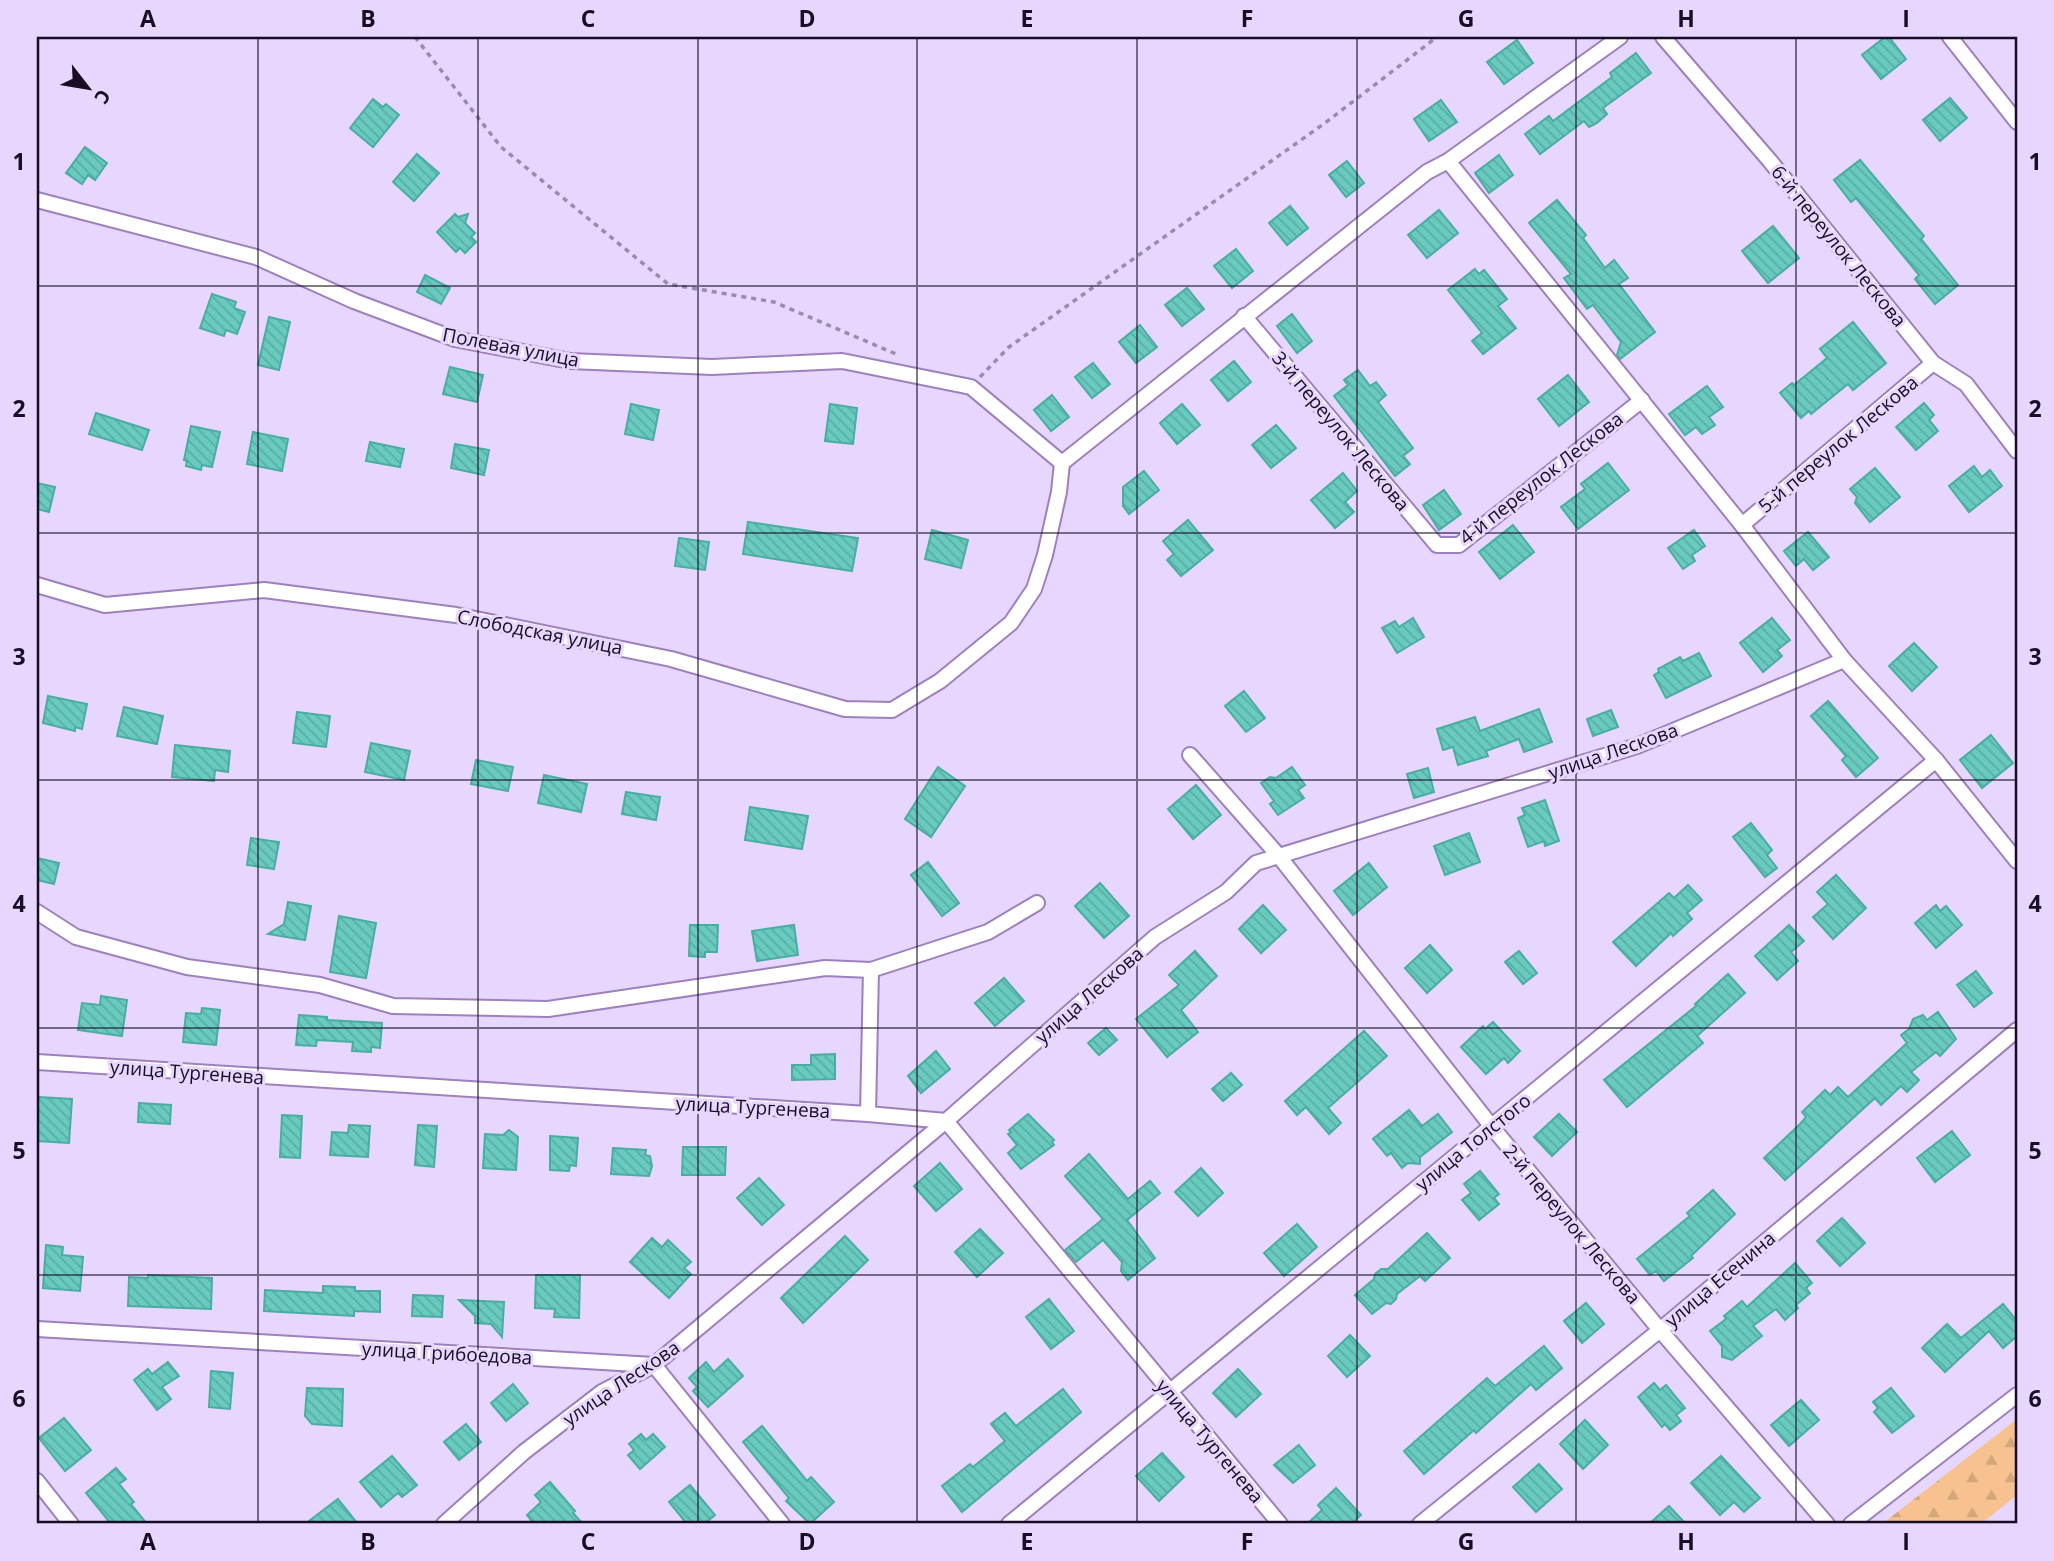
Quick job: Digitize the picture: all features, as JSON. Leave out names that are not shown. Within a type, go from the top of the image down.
[{"type":"street","points":[[1062,463],[1427,172],[1448,161],[1620,37]]},
{"type":"street","name":"6-й переулок Лескова","points":[[1663,37],[1770,161],[1933,363],[1966,384],[2017,451]]},
{"type":"street","points":[[1950,37],[2017,122]]},
{"type":"street","points":[[1448,161],[1742,525],[1844,660],[1937,760],[2017,861]]},
{"type":"street","name":"Полевая улица","points":[[37,200],[256,257],[354,300],[454,339],[570,361],[712,367],[842,361],[971,387],[1062,463]]},
{"type":"street","name":"3-й переулок Лескова","points":[[1244,316],[1437,545]]},
{"type":"street","name":"5-й переулок Лескова","points":[[1742,525],[1933,363]]},
{"type":"street","name":"4-й переулок Лескова","points":[[1437,545],[1459,545],[1642,400]]},
{"type":"street","name":"Слободская улица","points":[[37,584],[105,605],[264,590],[456,615],[671,659],[845,709],[892,710],[940,681],[1011,623],[1034,589],[1045,555],[1059,492],[1062,463]]},
{"type":"street","name":"улица Лескова","points":[[444,1524],[524,1452],[601,1392],[654,1365],[946,1121],[1155,937],[1226,892],[1256,863],[1637,746],[1844,660]]},
{"type":"street","name":"2-й переулок Лескова","points":[[1190,755],[1279,855],[1492,1127],[1660,1330],[1827,1524]]},
{"type":"street","name":"улица Толстого","points":[[1009,1524],[1937,760]]},
{"type":"street","points":[[37,912],[76,937],[187,967],[320,985],[393,1006],[548,1009],[825,968],[872,970],[988,932],[1037,903]]},
{"type":"street","points":[[868,1114],[872,970]]},
{"type":"street","name":"улица Есенина","points":[[1420,1524],[1660,1330],[2017,1030]]},
{"type":"street","name":"улица Тургенева","points":[[37,1062],[946,1121],[1280,1524]]},
{"type":"street","name":"улица Грибоедова","points":[[37,1329],[654,1365]]},
{"type":"street","points":[[654,1365],[782,1524]]},
{"type":"street","points":[[1851,1524],[2017,1395]]},
{"type":"street","points":[[37,1481],[71,1524]]},
{"type":"path","points":[[415,37],[501,147],[668,284],[774,302],[897,355]]},
{"type":"path","points":[[971,387],[1009,347],[1325,123],[1437,37]]},
{"type":"green space","points":[[2017,1419],[2017,1495],[1981,1524],[1882,1524]]},
{"type":"building","points":[[1885,37],[1889,37],[1906,59],[1881,79],[1862,55]]},
{"type":"building","points":[[1517,40],[1533,63],[1504,84],[1487,62]]},
{"type":"building","points":[[1636,53],[1651,73],[1603,108],[1607,114],[1597,123],[1589,127],[1584,121],[1540,154],[1525,134],[1549,116],[1553,121],[1612,77],[1610,73]]},
{"type":"building","points":[[1950,98],[1967,118],[1940,141],[1923,120]]},
{"type":"building","points":[[373,99],[383,107],[386,104],[399,115],[373,147],[350,128]]},
{"type":"building","points":[[1441,100],[1457,122],[1429,141],[1414,119]]},
{"type":"building","points":[[85,147],[107,163],[95,180],[88,175],[82,184],[66,173]]},
{"type":"building","points":[[417,154],[439,173],[414,201],[393,182]]},
{"type":"building","points":[[1499,155],[1513,175],[1489,193],[1475,173]]},
{"type":"building","points":[[1860,160],[1924,236],[1921,239],[1958,285],[1935,304],[1915,279],[1919,275],[1856,198],[1851,202],[1834,180]]},
{"type":"building","points":[[1347,161],[1364,183],[1346,197],[1329,175]]},
{"type":"building","points":[[1557,200],[1586,235],[1583,238],[1605,268],[1614,260],[1628,278],[1619,284],[1655,332],[1620,359],[1617,355],[1621,342],[1593,305],[1587,309],[1564,278],[1571,274],[1529,223]]},
{"type":"building","points":[[1290,206],[1308,228],[1287,245],[1269,223]]},
{"type":"building","points":[[1439,210],[1458,233],[1427,258],[1408,235]]},
{"type":"building","points":[[455,214],[458,217],[468,214],[465,223],[475,233],[471,237],[476,242],[465,253],[460,248],[456,252],[437,232]]},
{"type":"building","points":[[1773,226],[1799,258],[1768,283],[1742,251]]},
{"type":"building","points":[[1236,249],[1253,271],[1232,288],[1214,266]]},
{"type":"building","points":[[1475,269],[1479,274],[1484,270],[1507,299],[1498,306],[1516,328],[1483,354],[1472,341],[1482,333],[1448,290]]},
{"type":"building","points":[[425,275],[450,288],[441,304],[417,292]]},
{"type":"building","points":[[1187,288],[1204,309],[1182,326],[1165,305]]},
{"type":"building","points":[[212,294],[236,302],[234,308],[245,312],[237,334],[226,330],[224,336],[200,328]]},
{"type":"building","points":[[1292,314],[1312,341],[1297,353],[1277,326]]},
{"type":"building","points":[[269,317],[290,322],[279,370],[258,365]]},
{"type":"building","points":[[1853,322],[1886,363],[1853,390],[1848,384],[1811,414],[1809,411],[1801,418],[1780,393],[1827,358],[1820,349]]},
{"type":"building","points":[[1140,325],[1157,347],[1136,363],[1119,342]]},
{"type":"building","points":[[1234,361],[1251,382],[1228,401],[1211,380]]},
{"type":"building","points":[[1093,363],[1110,384],[1092,398],[1075,377]]},
{"type":"building","points":[[450,367],[483,375],[477,402],[443,394]]},
{"type":"building","points":[[1358,370],[1370,386],[1376,382],[1386,395],[1378,402],[1413,448],[1403,456],[1410,464],[1395,476],[1334,396],[1348,385],[1344,380]]},
{"type":"building","points":[[1568,375],[1589,402],[1559,426],[1538,399]]},
{"type":"building","points":[[1707,386],[1723,407],[1709,417],[1715,425],[1702,434],[1696,427],[1685,435],[1669,414]]},
{"type":"building","points":[[1052,395],[1069,417],[1051,431],[1034,410]]},
{"type":"building","points":[[1924,403],[1934,415],[1929,420],[1938,431],[1916,450],[1896,427]]},
{"type":"building","points":[[631,404],[659,410],[653,440],[625,434]]},
{"type":"building","points":[[830,404],[857,408],[853,444],[825,441]]},
{"type":"building","points":[[1182,404],[1200,425],[1177,444],[1160,423]]},
{"type":"building","points":[[96,413],[149,430],[142,450],[89,434]]},
{"type":"building","points":[[1276,425],[1296,448],[1271,468],[1252,445]]},
{"type":"building","points":[[191,426],[220,432],[212,467],[202,465],[201,470],[186,466],[187,461],[184,460]]},
{"type":"building","points":[[253,432],[288,439],[282,471],[247,464]]},
{"type":"building","points":[[370,442],[404,449],[400,467],[366,461]]},
{"type":"building","points":[[455,444],[489,450],[484,475],[451,468]]},
{"type":"building","points":[[1608,463],[1629,490],[1578,529],[1561,507],[1585,489],[1581,484]]},
{"type":"building","points":[[1974,466],[1982,477],[1990,470],[2002,486],[1969,512],[1949,486]]},
{"type":"building","points":[[1875,468],[1900,497],[1870,522],[1855,503],[1857,497],[1850,489]]},
{"type":"building","points":[[1144,471],[1159,490],[1129,514],[1123,506],[1123,487]]},
{"type":"building","points":[[1343,473],[1357,491],[1345,502],[1354,512],[1335,528],[1311,500]]},
{"type":"building","points":[[37,483],[55,487],[49,512],[37,509]]},
{"type":"building","points":[[1444,490],[1461,514],[1439,530],[1423,505]]},
{"type":"building","points":[[1188,520],[1213,550],[1181,576],[1167,560],[1174,554],[1163,541]]},
{"type":"building","points":[[748,522],[858,538],[852,571],[743,554]]},
{"type":"building","points":[[1513,525],[1534,552],[1500,579],[1479,552]]},
{"type":"building","points":[[932,530],[968,540],[961,568],[925,559]]},
{"type":"building","points":[[1694,530],[1705,546],[1692,555],[1695,561],[1683,569],[1668,548]]},
{"type":"building","points":[[1808,532],[1829,557],[1813,570],[1804,559],[1796,566],[1784,551]]},
{"type":"building","points":[[679,538],[709,542],[705,570],[675,566]]},
{"type":"building","points":[[1413,618],[1424,637],[1397,653],[1382,628],[1395,621],[1399,627]]},
{"type":"building","points":[[1772,618],[1790,640],[1777,650],[1782,656],[1763,672],[1740,643]]},
{"type":"building","points":[[1914,643],[1937,667],[1912,691],[1889,666]]},
{"type":"building","points":[[1699,653],[1711,676],[1666,698],[1654,675],[1659,672],[1658,669],[1680,657],[1683,661]]},
{"type":"building","points":[[1244,691],[1265,718],[1246,732],[1225,706]]},
{"type":"building","points":[[48,696],[87,704],[82,729],[75,727],[75,731],[43,723]]},
{"type":"building","points":[[1828,701],[1878,758],[1856,777],[1842,760],[1846,756],[1811,716]]},
{"type":"building","points":[[124,707],[163,716],[157,744],[117,736]]},
{"type":"building","points":[[1539,709],[1552,742],[1524,752],[1519,739],[1486,751],[1488,756],[1458,765],[1453,747],[1443,750],[1437,729],[1475,717],[1480,731]]},
{"type":"building","points":[[1611,710],[1618,727],[1593,736],[1587,719]]},
{"type":"building","points":[[297,712],[330,716],[326,747],[293,743]]},
{"type":"building","points":[[1991,735],[2013,763],[1982,788],[1960,760]]},
{"type":"building","points":[[371,743],[410,751],[404,780],[365,772]]},
{"type":"building","points":[[175,745],[230,751],[228,772],[215,770],[214,781],[172,777]]},
{"type":"building","points":[[476,760],[513,767],[508,791],[471,784]]},
{"type":"building","points":[[938,767],[965,786],[931,837],[905,819]]},
{"type":"building","points":[[1292,767],[1305,785],[1298,790],[1304,798],[1278,815],[1270,804],[1274,801],[1261,783],[1270,777],[1276,778]]},
{"type":"building","points":[[1428,768],[1434,792],[1414,798],[1407,774]]},
{"type":"building","points":[[544,775],[587,784],[581,812],[538,803]]},
{"type":"building","points":[[1196,785],[1221,815],[1193,839],[1168,809]]},
{"type":"building","points":[[626,792],[660,797],[656,820],[622,814]]},
{"type":"building","points":[[1545,800],[1559,841],[1545,846],[1544,841],[1528,847],[1518,818],[1525,815],[1522,808]]},
{"type":"building","points":[[750,807],[808,816],[802,849],[745,840]]},
{"type":"building","points":[[1751,823],[1772,850],[1767,855],[1777,868],[1765,877],[1733,837]]},
{"type":"building","points":[[1469,833],[1480,862],[1445,875],[1434,846]]},
{"type":"building","points":[[251,838],[279,842],[274,869],[247,865]]},
{"type":"building","points":[[37,858],[59,863],[54,884],[37,880]]},
{"type":"building","points":[[928,862],[959,903],[942,916],[911,875]]},
{"type":"building","points":[[1369,863],[1387,887],[1353,915],[1334,891]]},
{"type":"building","points":[[1836,875],[1866,908],[1833,939],[1813,917],[1828,904],[1817,892]]},
{"type":"building","points":[[1100,883],[1129,916],[1104,938],[1075,906]]},
{"type":"building","points":[[1688,885],[1702,900],[1687,913],[1692,919],[1673,936],[1671,933],[1636,966],[1613,942],[1669,893],[1674,898]]},
{"type":"building","points":[[288,902],[311,906],[305,940],[268,934],[284,924]]},
{"type":"building","points":[[1263,905],[1286,930],[1261,953],[1239,929]]},
{"type":"building","points":[[1936,905],[1940,911],[1946,906],[1962,925],[1936,948],[1915,923]]},
{"type":"building","points":[[339,916],[376,923],[366,978],[330,972]]},
{"type":"building","points":[[690,925],[718,925],[717,952],[705,952],[705,957],[689,956]]},
{"type":"building","points":[[794,925],[798,955],[757,961],[752,931]]},
{"type":"building","points":[[1789,925],[1804,941],[1791,952],[1798,961],[1777,980],[1755,956]]},
{"type":"building","points":[[1430,945],[1452,970],[1427,993],[1405,968]]},
{"type":"building","points":[[1195,951],[1217,976],[1181,1010],[1198,1032],[1167,1057],[1136,1019],[1179,985],[1169,975]]},
{"type":"building","points":[[1519,951],[1537,973],[1523,984],[1505,962]]},
{"type":"building","points":[[1976,971],[1992,993],[1974,1007],[1957,985]]},
{"type":"building","points":[[1728,974],[1745,993],[1697,1036],[1703,1043],[1627,1107],[1604,1080],[1696,1006],[1695,1004]]},
{"type":"building","points":[[1004,978],[1024,1001],[995,1026],[975,1003]]},
{"type":"building","points":[[101,996],[127,1000],[122,1036],[78,1030],[82,1003],[100,1005]]},
{"type":"building","points":[[202,1008],[220,1010],[216,1045],[183,1042],[186,1013],[201,1014]]},
{"type":"building","points":[[1938,1012],[1956,1039],[1940,1056],[1936,1052],[1911,1072],[1919,1080],[1907,1092],[1901,1086],[1881,1105],[1875,1098],[1785,1180],[1764,1158],[1806,1117],[1802,1112],[1825,1090],[1830,1095],[1838,1087],[1848,1097],[1907,1043],[1901,1035],[1909,1029],[1913,1019],[1923,1015],[1927,1020]]},
{"type":"building","points":[[299,1015],[327,1017],[327,1020],[382,1023],[380,1048],[371,1047],[371,1052],[352,1051],[353,1042],[317,1040],[316,1046],[296,1045]]},
{"type":"building","points":[[1493,1022],[1520,1051],[1508,1063],[1504,1058],[1486,1074],[1461,1047],[1483,1026],[1485,1029]]},
{"type":"building","points":[[1106,1028],[1117,1040],[1099,1055],[1088,1043]]},
{"type":"building","points":[[1364,1031],[1387,1056],[1328,1108],[1341,1123],[1329,1134],[1306,1107],[1297,1115],[1285,1101]]},
{"type":"building","points":[[936,1051],[950,1069],[921,1093],[908,1076]]},
{"type":"building","points":[[835,1054],[835,1079],[792,1080],[792,1065],[811,1065],[811,1055]]},
{"type":"building","points":[[1231,1073],[1242,1085],[1223,1101],[1212,1089]]},
{"type":"building","points":[[38,1097],[72,1099],[69,1143],[37,1141]]},
{"type":"building","points":[[139,1103],[171,1105],[170,1124],[138,1122]]},
{"type":"building","points":[[1409,1110],[1422,1126],[1438,1114],[1452,1132],[1420,1157],[1420,1164],[1408,1163],[1402,1168],[1391,1153],[1387,1156],[1373,1139]]},
{"type":"building","points":[[1028,1114],[1054,1140],[1054,1145],[1021,1169],[1008,1153],[1017,1145],[1008,1134],[1011,1132],[1009,1130]]},
{"type":"building","points":[[1559,1114],[1577,1132],[1552,1156],[1534,1137]]},
{"type":"building","points":[[282,1115],[302,1116],[300,1158],[280,1157]]},
{"type":"building","points":[[349,1125],[370,1126],[368,1157],[330,1155],[332,1132],[348,1133]]},
{"type":"building","points":[[418,1125],[437,1126],[434,1167],[415,1165]]},
{"type":"building","points":[[509,1130],[518,1137],[516,1170],[483,1168],[485,1134],[503,1135]]},
{"type":"building","points":[[1952,1131],[1970,1155],[1935,1182],[1917,1158]]},
{"type":"building","points":[[550,1136],[578,1138],[576,1166],[570,1165],[569,1171],[550,1170]]},
{"type":"building","points":[[683,1147],[726,1147],[725,1175],[682,1175]]},
{"type":"building","points":[[613,1148],[646,1150],[645,1155],[650,1156],[652,1166],[649,1176],[611,1174]]},
{"type":"building","points":[[1089,1154],[1128,1199],[1150,1181],[1160,1193],[1127,1220],[1155,1258],[1128,1280],[1121,1271],[1122,1262],[1103,1240],[1076,1262],[1065,1250],[1103,1219],[1065,1176]]},
{"type":"building","points":[[940,1163],[962,1189],[936,1211],[914,1186]]},
{"type":"building","points":[[1201,1168],[1223,1193],[1198,1216],[1175,1192]]},
{"type":"building","points":[[1480,1171],[1499,1194],[1494,1198],[1499,1204],[1479,1220],[1462,1200],[1471,1193],[1464,1184]]},
{"type":"building","points":[[759,1178],[784,1205],[762,1225],[737,1198]]},
{"type":"building","points":[[1713,1190],[1735,1214],[1691,1256],[1693,1258],[1664,1281],[1656,1271],[1650,1275],[1637,1259],[1690,1216],[1687,1213]]},
{"type":"building","points":[[1842,1218],[1865,1243],[1840,1266],[1817,1241]]},
{"type":"building","points":[[1297,1224],[1317,1247],[1284,1276],[1264,1253]]},
{"type":"building","points":[[980,1229],[1003,1253],[977,1277],[955,1252]]},
{"type":"building","points":[[1427,1233],[1450,1258],[1425,1281],[1420,1276],[1397,1294],[1391,1304],[1386,1303],[1372,1314],[1355,1295],[1374,1279],[1375,1274],[1381,1269],[1388,1269]]},
{"type":"building","points":[[845,1236],[868,1260],[803,1323],[781,1298]]},
{"type":"building","points":[[652,1238],[662,1247],[668,1240],[691,1262],[684,1268],[691,1274],[669,1298],[630,1262]]},
{"type":"building","points":[[46,1245],[63,1247],[62,1255],[83,1257],[80,1291],[43,1288]]},
{"type":"building","points":[[1795,1263],[1812,1283],[1806,1288],[1810,1293],[1796,1305],[1798,1308],[1785,1320],[1776,1309],[1753,1326],[1762,1336],[1732,1360],[1722,1357],[1722,1346],[1710,1331],[1726,1319],[1724,1316],[1742,1301],[1747,1307]]},
{"type":"building","points":[[148,1275],[212,1278],[211,1309],[128,1306],[129,1277],[148,1278]]},
{"type":"building","points":[[536,1275],[580,1275],[579,1318],[554,1317],[555,1309],[535,1308]]},
{"type":"building","points":[[323,1286],[355,1287],[355,1291],[380,1291],[380,1312],[354,1311],[354,1316],[264,1311],[265,1290],[323,1293]]},
{"type":"building","points":[[413,1295],[443,1296],[442,1317],[412,1316]]},
{"type":"building","points":[[1049,1299],[1074,1331],[1051,1349],[1026,1317]]},
{"type":"building","points":[[459,1300],[504,1302],[502,1337],[491,1324],[475,1323],[475,1316]]},
{"type":"building","points":[[1586,1303],[1604,1324],[1582,1343],[1564,1321]]},
{"type":"building","points":[[2003,1304],[2017,1321],[2017,1336],[2003,1348],[1989,1331],[1945,1372],[1922,1348],[1947,1324],[1961,1338]]},
{"type":"building","points":[[1350,1335],[1370,1356],[1347,1377],[1328,1356]]},
{"type":"building","points":[[1544,1346],[1562,1368],[1536,1390],[1531,1384],[1424,1474],[1404,1451],[1487,1378],[1495,1386]]},
{"type":"building","points":[[728,1359],[743,1376],[708,1407],[693,1391],[697,1387],[689,1378],[706,1362],[714,1372]]},
{"type":"building","points":[[168,1362],[179,1376],[162,1387],[171,1399],[157,1410],[134,1380],[148,1369],[152,1374]]},
{"type":"building","points":[[1238,1369],[1261,1394],[1236,1417],[1213,1393]]},
{"type":"building","points":[[211,1371],[233,1373],[230,1409],[209,1407]]},
{"type":"building","points":[[1654,1383],[1660,1390],[1666,1385],[1685,1408],[1676,1415],[1681,1421],[1670,1430],[1665,1424],[1662,1427],[1638,1397]]},
{"type":"building","points":[[513,1384],[528,1403],[506,1421],[491,1403]]},
{"type":"building","points":[[307,1388],[343,1389],[342,1426],[312,1424],[305,1416]]},
{"type":"building","points":[[1891,1388],[1914,1416],[1892,1433],[1874,1412],[1878,1408],[1873,1402]]},
{"type":"building","points":[[1063,1389],[1081,1412],[962,1512],[942,1486],[970,1464],[973,1467],[1005,1441],[991,1424],[1005,1413],[1016,1426]]},
{"type":"building","points":[[1801,1400],[1819,1420],[1789,1446],[1771,1425]]},
{"type":"building","points":[[64,1418],[91,1450],[65,1471],[39,1438]]},
{"type":"building","points":[[1585,1420],[1608,1445],[1583,1469],[1560,1444]]},
{"type":"building","points":[[466,1424],[481,1442],[459,1460],[444,1442]]},
{"type":"building","points":[[762,1426],[807,1481],[811,1477],[834,1502],[810,1524],[786,1501],[789,1498],[743,1442]]},
{"type":"building","points":[[641,1434],[646,1440],[653,1434],[665,1447],[640,1469],[628,1455],[634,1450],[629,1444]]},
{"type":"building","points":[[1299,1445],[1315,1465],[1293,1483],[1274,1465]]},
{"type":"building","points":[[1162,1453],[1184,1477],[1159,1501],[1136,1476]]},
{"type":"building","points":[[392,1456],[417,1485],[402,1497],[398,1493],[381,1507],[360,1482]]},
{"type":"building","points":[[1721,1456],[1760,1498],[1744,1512],[1734,1502],[1720,1515],[1691,1483]]},
{"type":"building","points":[[1539,1464],[1562,1489],[1536,1512],[1513,1487]]},
{"type":"building","points":[[116,1468],[126,1479],[119,1484],[147,1524],[111,1524],[86,1493]]},
{"type":"building","points":[[550,1482],[583,1524],[534,1524],[527,1515],[541,1502],[535,1495]]},
{"type":"building","points":[[690,1485],[715,1515],[704,1524],[687,1524],[669,1502]]},
{"type":"building","points":[[1336,1488],[1361,1515],[1351,1524],[1307,1524],[1322,1510],[1318,1505]]},
{"type":"building","points":[[338,1499],[358,1524],[305,1524]]},
{"type":"building","points":[[1669,1506],[1686,1524],[1649,1524]]}]
